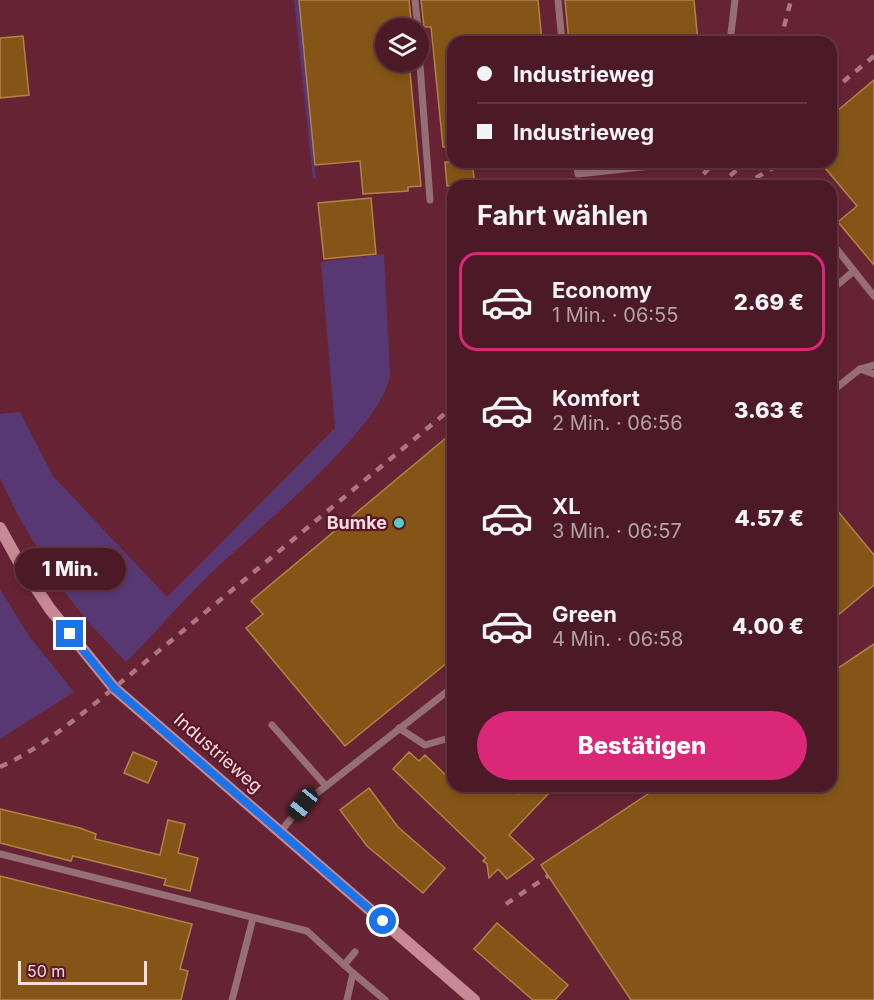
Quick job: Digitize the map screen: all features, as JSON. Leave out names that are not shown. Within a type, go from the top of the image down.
[{"type":"street","name":"Industrieweg","points":[[0,528],[20,564],[50,609],[114,688],[474,1000]]},
{"type":"lane","points":[[415,0],[417,18]]},
{"type":"lane","points":[[558,0],[561,36]]},
{"type":"lane","points":[[731,36],[735,0]]},
{"type":"lane","points":[[421,72],[430,200]]},
{"type":"lane","points":[[577,168],[578,174],[633,168]]},
{"type":"lane","points":[[837,250],[874,296]]},
{"type":"lane","points":[[837,286],[854,271]]},
{"type":"lane","points":[[837,387],[860,369],[874,365]]},
{"type":"lane","points":[[860,369],[874,374]]},
{"type":"lane","points":[[281,831],[303,804],[447,692]]},
{"type":"lane","points":[[272,725],[326,786]]},
{"type":"lane","points":[[399,729],[425,745],[447,739]]},
{"type":"lane","points":[[0,854],[307,932],[385,1000]]},
{"type":"lane","points":[[232,1000],[253,918]]},
{"type":"lane","points":[[344,965],[355,952]]},
{"type":"lane","points":[[347,1000],[353,973]]},
{"type":"shaded area","points":[[294,0],[299,0],[316,178],[313,179]]},
{"type":"shaded area","points":[[384,254],[390,374],[382,397],[364,424],[340,452],[281,510],[205,579],[126,662],[88,622],[63,590],[17,514],[0,478],[0,414],[20,412],[53,476],[167,597],[335,428],[321,262]]},
{"type":"shaded area","points":[[0,589],[29,636],[74,692],[0,739]]},
{"type":"building","points":[[299,0],[409,0],[411,18],[375,18],[375,72],[410,72],[421,186],[408,187],[408,191],[363,194],[360,161],[315,165]]},
{"type":"building","points":[[421,0],[538,0],[541,36],[447,36],[447,147],[443,147],[431,27],[429,27],[429,18],[423,18]]},
{"type":"building","points":[[565,0],[694,0],[697,36],[568,36]]},
{"type":"building","points":[[23,36],[29,95],[0,98],[0,38]]},
{"type":"building","points":[[874,80],[874,265],[838,222],[857,206],[825,168],[837,168],[837,111]]},
{"type":"building","points":[[445,162],[447,162],[447,168],[473,168],[474,180],[447,180],[447,186]]},
{"type":"building","points":[[371,198],[376,254],[324,259],[318,203]]},
{"type":"building","name":"Bumke","points":[[447,437],[447,663],[345,746],[246,628],[263,614],[251,601]]},
{"type":"building","points":[[837,510],[874,555],[874,585],[837,616]]},
{"type":"building","points":[[874,644],[874,1000],[631,1000],[541,865],[651,792],[837,792],[837,669]]},
{"type":"building","points":[[133,752],[157,762],[148,783],[124,773]]},
{"type":"building","points":[[409,752],[419,761],[425,755],[447,776],[447,792],[516,792],[518,794],[520,792],[546,792],[548,794],[509,835],[534,859],[507,879],[498,869],[489,878],[487,864],[483,861],[486,858],[393,769]]},
{"type":"building","points":[[369,788],[398,827],[445,868],[423,893],[367,846],[340,810]]},
{"type":"building","points":[[0,809],[80,828],[96,834],[95,839],[160,855],[168,820],[185,824],[178,853],[198,858],[190,891],[164,885],[166,879],[73,856],[71,861],[0,843]]},
{"type":"building","points":[[0,876],[192,924],[180,969],[188,971],[181,1000],[0,1000]]},
{"type":"building","points":[[497,923],[568,985],[555,1000],[533,1000],[474,949]]},
{"type":"railway","points":[[782,36],[791,0]]},
{"type":"railway","points":[[837,87],[874,56]]},
{"type":"railway","points":[[698,180],[709,168]]},
{"type":"railway","points":[[725,180],[739,168]]},
{"type":"railway","points":[[752,180],[773,168]]},
{"type":"railway","points":[[0,767],[31,751],[60,731],[447,412]]},
{"type":"railway","points":[[506,904],[548,876]]},
{"type":"place","name":"Bumke","points":[[399,523]]},
{"type":"route","points":[[70,634],[114,688],[206,765],[383,921]]}]
